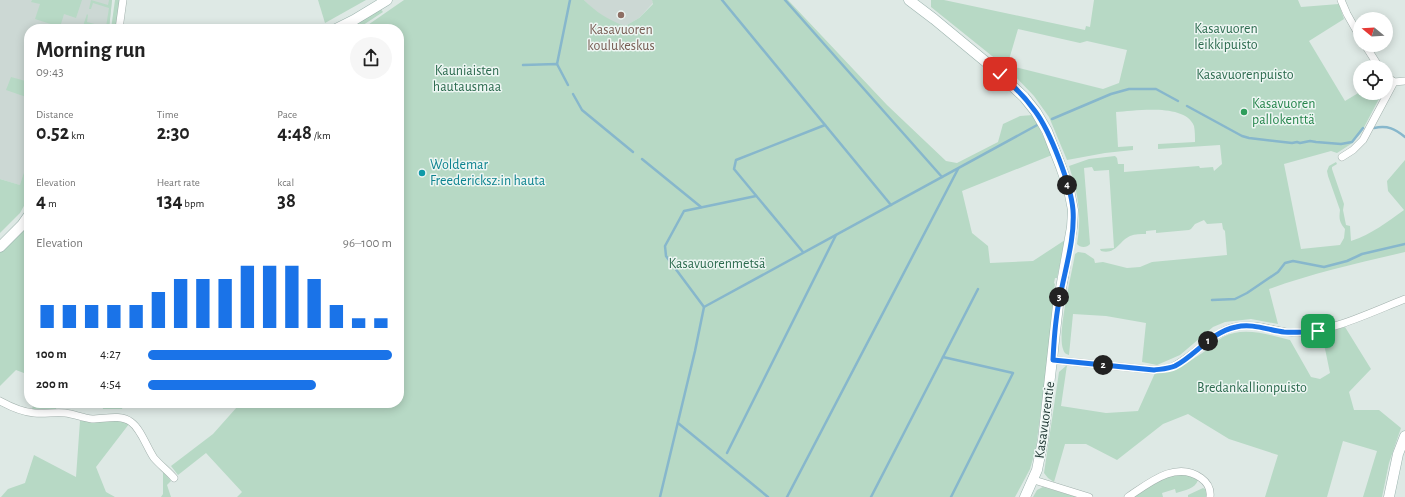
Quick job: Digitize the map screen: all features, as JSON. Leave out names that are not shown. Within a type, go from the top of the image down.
[{"type":"street","points":[[120,24],[123,0]]},
{"type":"street","points":[[346,24],[387,0]]},
{"type":"street","name":"Kasavuorentie","points":[[909,0],[992,67],[1024,97],[1036,112],[1047,131],[1062,167],[1069,190],[1073,210],[1072,228],[1058,305],[1043,440],[1034,480],[1025,497]]},
{"type":"street","points":[[1341,0],[1346,14],[1353,26]]},
{"type":"street","points":[[1342,157],[1353,150],[1363,140],[1394,82],[1405,81]]},
{"type":"street","points":[[0,246],[24,222]]},
{"type":"street","points":[[1053,360],[1154,370],[1166,369],[1185,360],[1211,338],[1222,331],[1236,326],[1298,333],[1318,331],[1405,299]]},
{"type":"street","points":[[0,401],[12,408],[35,414],[64,413],[87,418],[114,417],[126,420],[137,428],[155,459],[174,478]]},
{"type":"street","points":[[1389,497],[1398,454],[1405,436]]},
{"type":"street","points":[[1128,497],[1156,479],[1172,472],[1188,472],[1202,479],[1208,485],[1211,492],[1210,497]]},
{"type":"street","points":[[1034,480],[1089,497]]},
{"type":"shaded area","points":[[0,0],[112,0],[110,24],[24,24],[24,186],[0,179]]},
{"type":"shaded area","name":"Kasavuoren koulukeskus","points":[[584,0],[652,0],[653,3],[639,18],[625,26],[612,22],[595,11]]},
{"type":"green space","points":[[32,0],[82,0],[76,18],[64,14],[61,24],[51,24],[35,19],[40,4],[31,2]]},
{"type":"green space","points":[[91,0],[108,5],[109,0],[112,0],[110,24],[106,24],[109,8],[93,3],[91,9],[89,9]]},
{"type":"green space","points":[[115,0],[121,0],[118,24],[112,24]]},
{"type":"green space","points":[[318,0],[366,0],[325,23]]},
{"type":"green space","name":"Kasavuorenmetsä","points":[[404,0],[584,0],[603,15],[625,26],[639,18],[653,4],[652,0],[788,0],[887,105],[946,161],[957,163],[998,142],[1003,124],[1020,116],[1033,115],[1052,155],[962,191],[972,233],[988,246],[990,263],[1033,261],[1065,240],[1057,278],[1055,278],[1054,283],[1053,296],[1055,300],[1036,448],[1030,469],[1015,497],[237,497],[242,492],[206,453],[178,475],[171,466],[213,434],[236,408],[404,408],[404,24],[369,24]]},
{"type":"green space","name":"Kasavuorenpuisto","points":[[931,0],[944,0],[1085,30],[1086,26],[1090,27],[1094,0],[1298,0],[1301,7],[1339,4],[1344,19],[1309,41],[1345,101],[1353,96],[1353,100],[1378,100],[1361,133],[1351,144],[1337,153],[1331,151],[1284,164],[1301,249],[1340,245],[1344,238],[1345,229],[1341,222],[1340,210],[1328,176],[1327,171],[1329,166],[1336,162],[1337,164],[1332,167],[1332,169],[1344,204],[1343,210],[1346,225],[1350,226],[1351,241],[1373,231],[1404,210],[1388,191],[1387,181],[1405,160],[1405,252],[1319,273],[1269,289],[1278,324],[1251,319],[1225,322],[1213,327],[1180,355],[1157,365],[1142,362],[1146,323],[1106,316],[1073,314],[1069,355],[1067,354],[1063,349],[1062,341],[1063,317],[1075,254],[1078,252],[1085,253],[1094,259],[1095,263],[1103,262],[1127,268],[1140,267],[1152,262],[1227,255],[1225,231],[1222,223],[1207,224],[1204,220],[1195,224],[1189,230],[1156,233],[1156,230],[1146,231],[1146,234],[1136,234],[1126,238],[1114,249],[1110,251],[1101,251],[1100,249],[1114,248],[1109,170],[1094,171],[1092,167],[1084,168],[1090,244],[1085,247],[1080,246],[1077,244],[1079,223],[1078,204],[1075,186],[1069,166],[1089,159],[1115,156],[1118,164],[1124,164],[1124,172],[1199,166],[1200,168],[1213,167],[1214,171],[1222,164],[1220,145],[1158,149],[1158,144],[1195,142],[1194,126],[1189,119],[1181,114],[1170,111],[1147,110],[1116,112],[1118,147],[1133,146],[1133,150],[1105,153],[1067,160],[1049,117],[1034,96],[1011,72],[1014,67],[1103,89],[1119,83],[1127,50],[1087,41],[1080,43],[1018,29],[1008,63],[1006,65],[1002,64],[931,7]]},
{"type":"green space","points":[[380,8],[383,12],[365,24],[353,24]]},
{"type":"green space","points":[[87,14],[88,15],[87,22],[95,24],[84,24]]},
{"type":"green space","points":[[11,77],[24,81],[24,96],[6,90]]},
{"type":"green space","points":[[24,173],[24,206],[20,213],[0,233],[0,179],[20,185]]},
{"type":"green space","points":[[24,227],[24,373],[16,370],[0,386],[0,251]]},
{"type":"green space","name":"Bredankallionpuisto","points":[[1345,327],[1371,369],[1349,392],[1354,410],[1379,410],[1401,428],[1389,463],[1382,497],[1363,497],[1377,451],[1343,441],[1327,497],[1265,497],[1278,455],[1229,439],[1188,414],[1163,424],[1117,460],[1086,444],[1065,444],[1054,482],[1044,473],[1059,372],[1067,365],[1061,406],[1106,413],[1138,411],[1155,373],[1183,365],[1208,349],[1223,337],[1239,332],[1256,332],[1290,340],[1311,377],[1320,379],[1330,373],[1322,334]]},
{"type":"green space","points":[[32,408],[56,408],[56,409]]},
{"type":"green space","points":[[103,408],[122,408],[122,409]]},
{"type":"green space","points":[[119,420],[129,424],[96,467],[106,492],[115,497],[1,497],[8,489],[25,483],[34,455],[76,477],[80,421]]},
{"type":"green space","points":[[163,472],[171,481],[167,485],[171,497],[161,497],[163,494]]},
{"type":"green space","points":[[1173,474],[1188,475],[1198,480],[1195,485],[1189,489],[1176,493],[1175,489],[1162,493],[1163,497],[1133,497],[1152,483]]},
{"type":"green space","points":[[1043,487],[1077,497],[1033,497],[1037,490]]},
{"type":"green space","points":[[1203,488],[1207,490],[1207,497],[1188,497],[1188,495]]},
{"type":"waterway","points":[[557,64],[570,0]]},
{"type":"waterway","points":[[722,0],[891,205]]},
{"type":"waterway","points":[[785,0],[942,177]]},
{"type":"waterway","points":[[523,65],[557,64],[568,85]]},
{"type":"waterway","points":[[1052,119],[1111,94],[1129,89],[1156,89],[1178,101]]},
{"type":"waterway","points":[[573,94],[582,110],[633,152]]},
{"type":"waterway","points":[[1187,106],[1242,136],[1249,138],[1292,143],[1310,141],[1341,144],[1352,142],[1363,128]]},
{"type":"waterway","points":[[660,497],[704,307],[1039,124]]},
{"type":"waterway","points":[[803,252],[734,169],[736,160],[825,125]]},
{"type":"waterway","points":[[1374,128],[1391,128],[1405,137]]},
{"type":"waterway","points":[[642,159],[701,207]]},
{"type":"waterway","points":[[787,497],[958,169]]},
{"type":"waterway","points":[[704,307],[666,256],[665,246],[684,211],[756,196]]},
{"type":"waterway","points":[[727,453],[836,235]]},
{"type":"waterway","points":[[1212,300],[1235,299],[1247,293],[1278,272],[1285,263],[1293,261],[1324,267],[1347,261],[1362,254],[1405,244]]},
{"type":"waterway","points":[[871,497],[978,289]]},
{"type":"waterway","points":[[943,357],[1013,373],[951,497]]},
{"type":"waterway","points":[[678,423],[768,497]]},
{"type":"place","name":"Kasavuoren koulukeskus","points":[[621,15]]},
{"type":"place","name":"Kasavuoren pallokenttä","points":[[1244,112]]},
{"type":"place","name":"Woldemar Freedericksz:in hauta","points":[[422,173]]},
{"type":"route","points":[[1000,74],[1024,97],[1036,112],[1047,131],[1062,167],[1073,210],[1069,248],[1058,305],[1053,360],[1154,370],[1166,369],[1185,360],[1211,338],[1222,331],[1236,326],[1247,326],[1298,333],[1318,331]]},
{"type":"park label","name":"Kasavuoren leikkipuisto","points":[[1226,38]]},
{"type":"park label","name":"Kauniaisten hautausmaa","points":[[467,80]]}]
